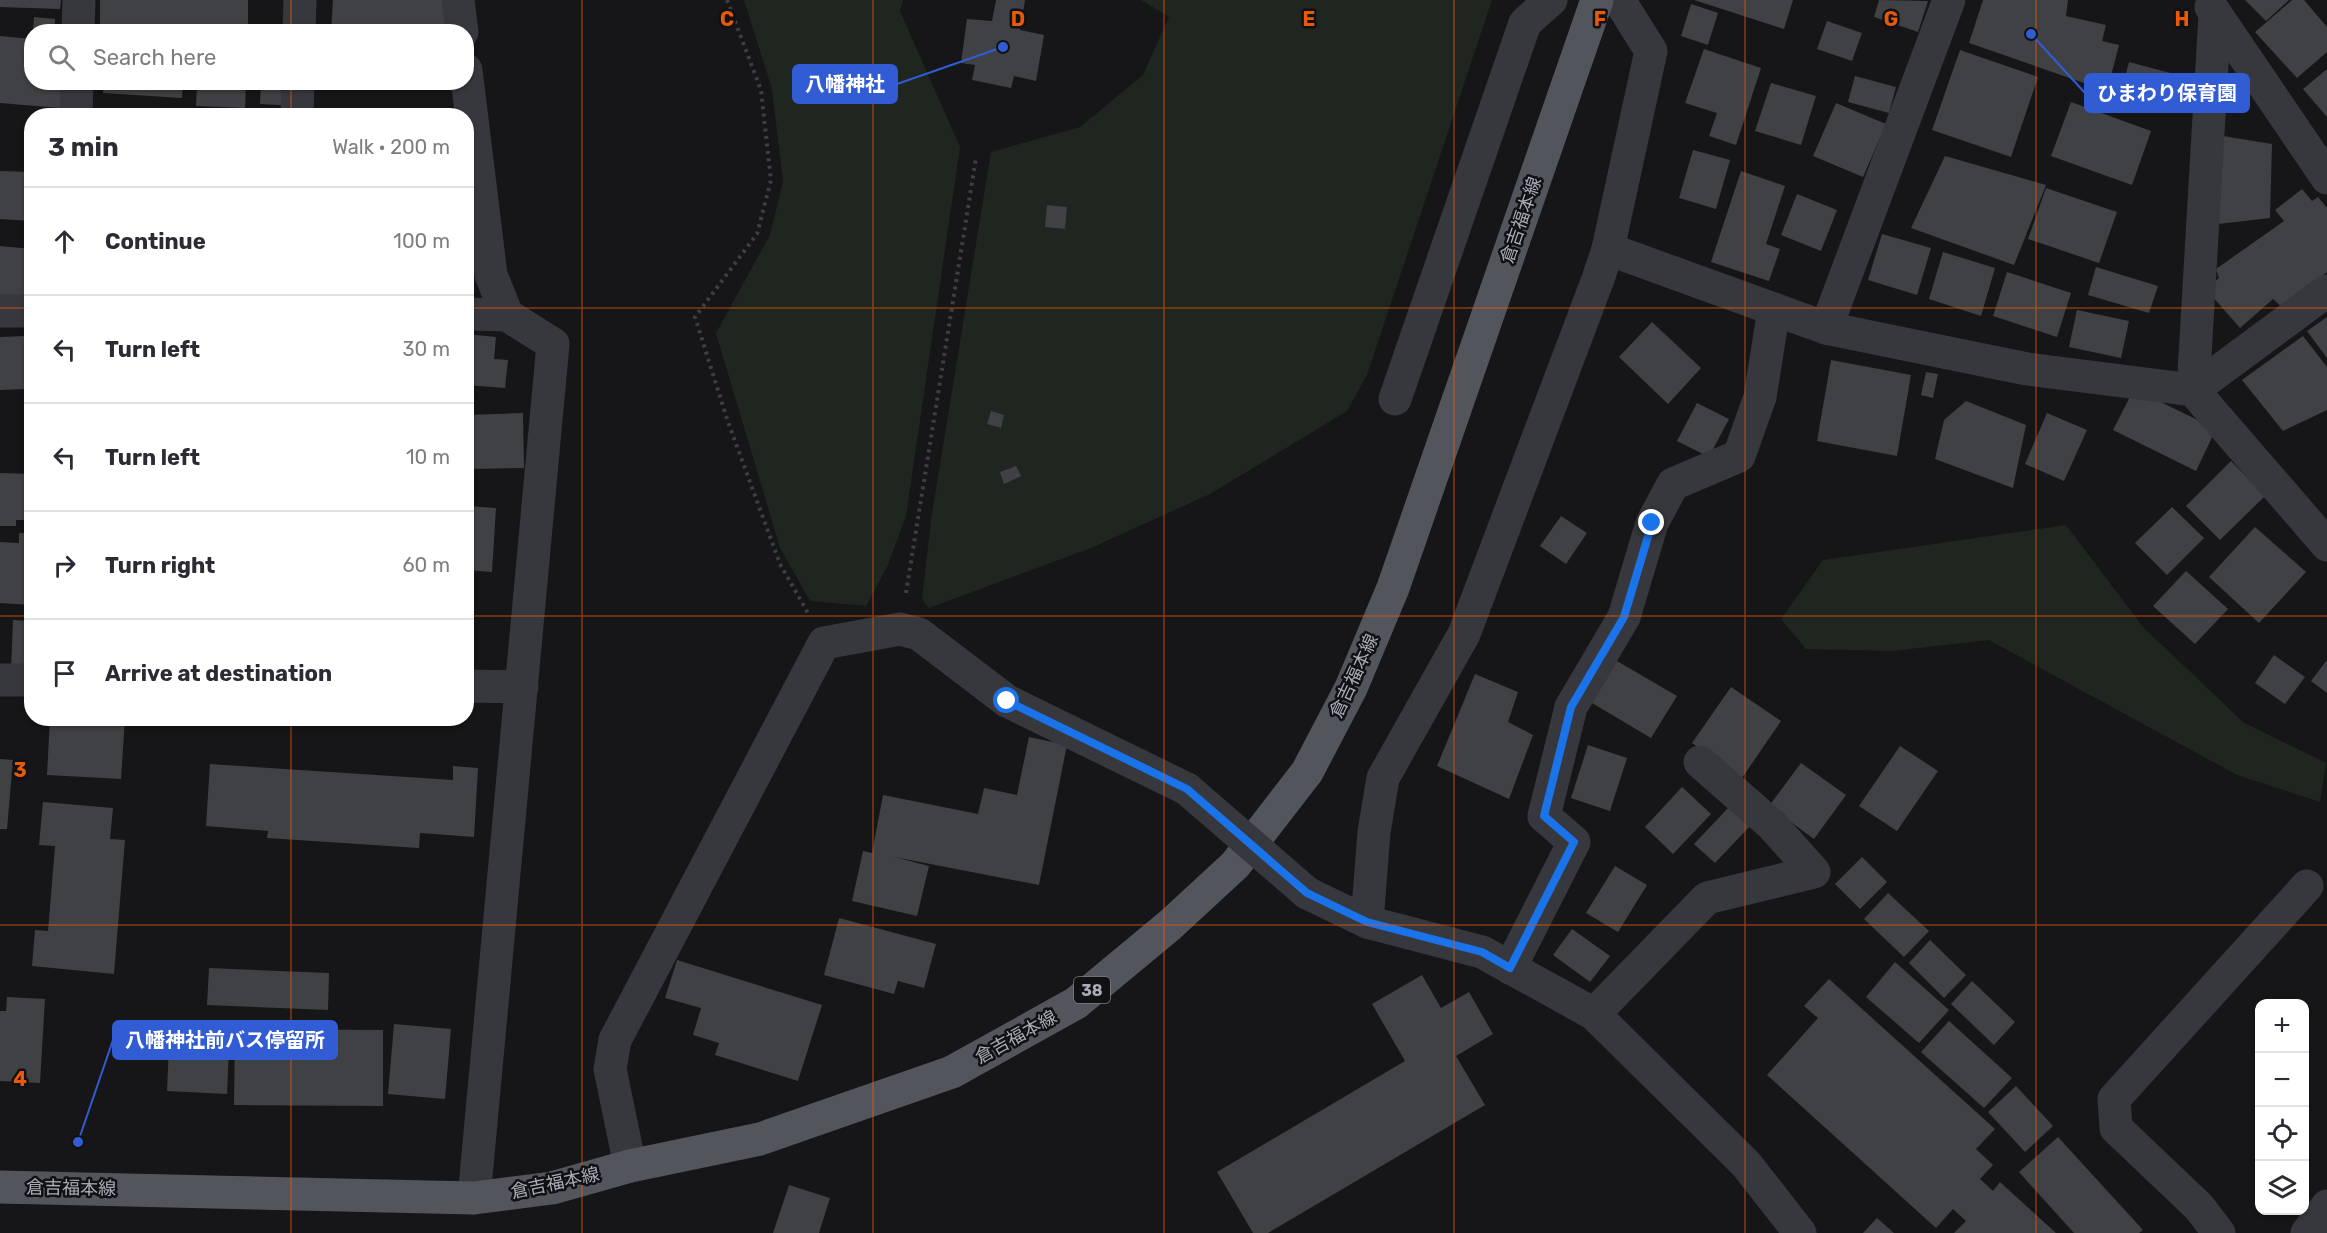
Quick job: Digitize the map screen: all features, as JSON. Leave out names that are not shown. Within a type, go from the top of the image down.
[{"type":"main road","name":"倉吉福本線","points":[[0,1187],[474,1198],[552,1188],[630,1166],[760,1139],[952,1071],[1076,1003],[1170,925],[1235,865],[1306,772],[1352,688],[1393,588],[1597,0]]},
{"type":"street","points":[[78,24],[79,0]]},
{"type":"street","points":[[299,24],[300,0]]},
{"type":"street","points":[[458,0],[461,24]]},
{"type":"street","points":[[1395,399],[1525,23],[1551,0]]},
{"type":"street","points":[[1367,922],[1374,832],[1383,778],[1464,634],[1608,249],[1651,51],[1619,0]]},
{"type":"street","points":[[1826,328],[1949,0]]},
{"type":"street","points":[[2193,390],[2211,7]]},
{"type":"street","points":[[2211,7],[2327,178]]},
{"type":"street","points":[[76,108],[77,90]]},
{"type":"street","points":[[297,108],[298,90]]},
{"type":"street","points":[[468,90],[471,108]]},
{"type":"street","points":[[474,136],[491,275],[507,315]]},
{"type":"street","points":[[1608,249],[1826,328],[2027,369],[2193,390],[2327,545]]},
{"type":"street","points":[[2193,390],[2327,291]]},
{"type":"street","points":[[1510,968],[1574,842],[1544,816],[1571,707],[1624,617],[1652,523],[1673,484],[1739,456],[1760,397],[1774,309]]},
{"type":"street","points":[[0,311],[24,311]]},
{"type":"street","points":[[474,314],[507,315],[553,344],[474,1198]]},
{"type":"street","points":[[630,1166],[610,1069],[615,1040],[824,643],[900,629],[919,634],[1007,701],[1187,789],[1307,893],[1367,922],[1482,952],[1594,1014],[1746,1164],[1800,1233]]},
{"type":"street","points":[[0,680],[24,680]]},
{"type":"street","points":[[474,686],[522,687]]},
{"type":"street","points":[[1594,1014],[1707,898],[1814,872],[1772,825],[1700,762]]},
{"type":"street","points":[[2219,1233],[2199,1207],[2116,1128],[2114,1099],[2307,886]]},
{"type":"street","points":[[2307,1233],[2327,1206]]},
{"type":"path","points":[[727,0],[761,90],[771,180],[757,234],[695,317],[728,422],[780,564],[824,643]]},
{"type":"path","points":[[900,629],[976,158]]},
{"type":"shaded area","points":[[744,0],[903,0],[900,11],[960,147],[906,516],[888,565],[866,606],[810,601],[780,548],[716,333],[770,235],[783,181],[772,89]]},
{"type":"shaded area","points":[[1141,0],[1492,0],[1367,375],[1347,411],[1210,494],[1091,548],[929,608],[922,599],[931,520],[991,152],[1080,127],[1143,75],[1169,17]]},
{"type":"shaded area","points":[[2066,525],[2143,627],[2243,722],[2326,763],[2320,802],[2237,775],[1989,640],[1892,651],[1806,649],[1781,619],[1823,560]]},
{"type":"building","points":[[0,0],[61,0],[60,9],[0,7]]},
{"type":"building","points":[[100,0],[248,0],[248,24],[100,24]]},
{"type":"building","points":[[333,0],[444,0],[448,24],[332,24]]},
{"type":"building","points":[[996,0],[1025,0],[1020,30],[1044,35],[1036,81],[1014,76],[1011,88],[972,80],[975,65],[961,63],[967,19],[992,21]]},
{"type":"building","points":[[1694,0],[1793,0],[1784,29]]},
{"type":"building","points":[[1879,0],[1928,1],[1918,32],[1874,17]]},
{"type":"building","points":[[1983,0],[2068,0],[2066,16],[2106,25],[2102,41],[2119,45],[2107,91],[1969,43]]},
{"type":"building","points":[[2245,0],[2289,0],[2266,21]]},
{"type":"building","points":[[2292,0],[2304,0],[2327,27],[2327,52],[2297,78],[2255,32]]},
{"type":"building","points":[[1691,4],[1718,13],[1708,45],[1681,36]]},
{"type":"building","points":[[34,17],[55,19],[55,24],[34,24]]},
{"type":"building","points":[[1827,21],[1862,33],[1852,61],[1817,49]]},
{"type":"building","points":[[0,36],[24,38],[24,90],[74,90],[72,108],[0,103]]},
{"type":"building","points":[[1704,49],[1761,68],[1736,145],[1709,136],[1717,113],[1685,103]]},
{"type":"building","points":[[1960,50],[2038,77],[2011,157],[1932,130]]},
{"type":"building","points":[[2129,62],[2174,74],[2164,108],[2120,97]]},
{"type":"building","points":[[2327,69],[2327,117],[2303,89]]},
{"type":"building","points":[[1855,76],[1896,87],[1889,113],[1848,102]]},
{"type":"building","points":[[1771,83],[1816,96],[1801,145],[1755,131]]},
{"type":"building","points":[[103,90],[182,90],[182,98],[103,93]]},
{"type":"building","points":[[197,90],[246,90],[245,108],[196,106]]},
{"type":"building","points":[[261,90],[302,90],[301,106],[260,104]]},
{"type":"building","points":[[2071,102],[2151,131],[2132,185],[2051,156]]},
{"type":"building","points":[[1836,103],[1886,124],[1863,177],[1813,156]]},
{"type":"building","points":[[2223,136],[2272,144],[2270,218],[2218,224]]},
{"type":"building","points":[[1693,150],[1730,160],[1716,209],[1679,198]]},
{"type":"building","points":[[1945,156],[2046,185],[2014,265],[1911,228]]},
{"type":"building","points":[[0,171],[24,172],[24,220],[0,219]]},
{"type":"building","points":[[1741,171],[1785,186],[1766,244],[1780,249],[1769,281],[1711,262]]},
{"type":"building","points":[[2046,188],[2117,212],[2099,263],[2028,239]]},
{"type":"building","points":[[2302,189],[2312,201],[2318,197],[2327,208],[2327,272],[2283,308],[2273,299],[2240,328],[2206,289],[2219,278],[2216,269],[2284,221],[2275,210]]},
{"type":"building","points":[[1797,194],[1837,210],[1821,251],[1781,235]]},
{"type":"building","points":[[1047,205],[1067,207],[1065,229],[1045,227]]},
{"type":"building","points":[[474,209],[476,209],[474,234]]},
{"type":"building","points":[[1882,234],[1931,248],[1917,295],[1868,280]]},
{"type":"building","points":[[0,246],[24,248],[24,312],[0,311]]},
{"type":"building","points":[[1943,252],[1995,268],[1981,316],[1929,299]]},
{"type":"building","points":[[2096,267],[2158,286],[2149,313],[2088,295]]},
{"type":"building","points":[[2007,272],[2071,293],[2057,337],[1993,316]]},
{"type":"building","points":[[2077,310],[2129,321],[2121,358],[2069,347]]},
{"type":"building","points":[[2327,317],[2327,358],[2307,331]]},
{"type":"building","points":[[1652,322],[1701,368],[1668,404],[1619,357]]},
{"type":"building","points":[[474,335],[496,337],[494,359],[508,360],[505,388],[474,386]]},
{"type":"building","points":[[24,336],[24,389],[0,390],[0,337]]},
{"type":"building","points":[[2303,336],[2327,367],[2327,410],[2283,431],[2242,380]]},
{"type":"building","points":[[1831,360],[1911,375],[1897,456],[1817,441]]},
{"type":"building","points":[[1926,372],[1938,374],[1933,398],[1921,395]]},
{"type":"building","points":[[2134,389],[2216,429],[2196,471],[2113,430]]},
{"type":"building","points":[[1966,401],[2026,425],[2013,488],[1935,459],[1944,420]]},
{"type":"building","points":[[1697,403],[1729,419],[1709,457],[1677,441]]},
{"type":"building","points":[[991,411],[1004,415],[1001,428],[987,424]]},
{"type":"building","points":[[523,413],[524,468],[474,469],[474,415]]},
{"type":"building","points":[[2047,413],[2087,430],[2064,481],[2025,464]]},
{"type":"building","points":[[2231,461],[2265,496],[2220,540],[2186,506]]},
{"type":"building","points":[[1016,466],[1021,476],[1004,484],[1000,472]]},
{"type":"building","points":[[0,473],[24,474],[24,520],[16,520],[16,526],[0,526]]},
{"type":"building","points":[[474,507],[496,508],[492,572],[474,571]]},
{"type":"building","points":[[2172,507],[2204,538],[2167,575],[2135,543]]},
{"type":"building","points":[[1561,516],[1587,533],[1566,564],[1540,546]]},
{"type":"building","points":[[2255,527],[2306,572],[2259,623],[2209,577]]},
{"type":"building","points":[[19,533],[24,533],[24,604],[0,603],[0,542],[19,543]]},
{"type":"building","points":[[2186,571],[2228,609],[2195,644],[2153,606]]},
{"type":"building","points":[[13,620],[24,621],[24,672],[11,671]]},
{"type":"building","points":[[2274,655],[2305,677],[2285,704],[2255,683]]},
{"type":"building","points":[[2327,660],[2327,693],[2311,681]]},
{"type":"building","points":[[1617,661],[1677,696],[1651,738],[1592,703]]},
{"type":"building","points":[[1475,674],[1518,692],[1508,722],[1533,735],[1509,799],[1437,766]]},
{"type":"building","points":[[1731,687],[1781,721],[1742,778],[1692,743]]},
{"type":"building","points":[[50,726],[124,726],[121,779],[47,775]]},
{"type":"building","points":[[1029,737],[1067,745],[1039,885],[894,857],[929,866],[917,916],[852,901],[863,851],[872,853],[883,795],[978,814],[984,788],[1017,795]]},
{"type":"building","points":[[1588,745],[1627,758],[1610,811],[1571,798]]},
{"type":"building","points":[[1900,746],[1938,771],[1897,831],[1859,806]]},
{"type":"building","points":[[0,759],[13,760],[7,829],[0,829]]},
{"type":"building","points":[[1801,763],[1846,795],[1814,839],[1769,806]]},
{"type":"building","points":[[210,764],[453,780],[453,766],[478,768],[474,837],[420,833],[419,848],[267,838],[268,831],[206,826]]},
{"type":"building","points":[[1682,787],[1711,814],[1673,854],[1645,827]]},
{"type":"building","points":[[43,802],[113,808],[110,839],[125,840],[114,974],[32,966],[35,930],[48,931],[55,846],[39,845]]},
{"type":"building","points":[[1730,806],[1751,825],[1715,863],[1694,844]]},
{"type":"building","points":[[1862,857],[1887,882],[1860,909],[1835,884]]},
{"type":"building","points":[[1615,866],[1647,885],[1618,932],[1586,913]]},
{"type":"building","points":[[1888,893],[1929,931],[1904,957],[1864,919]]},
{"type":"building","points":[[839,918],[936,944],[924,988],[898,981],[894,994],[824,975]]},
{"type":"building","points":[[1572,929],[1610,956],[1590,982],[1553,955]]},
{"type":"building","points":[[1930,940],[1966,975],[1944,998],[1909,963]]},
{"type":"building","points":[[677,960],[822,1005],[798,1081],[715,1055],[719,1043],[693,1035],[701,1008],[665,998]]},
{"type":"building","points":[[1895,962],[1949,1010],[1919,1043],[1866,997]]},
{"type":"building","points":[[209,968],[329,973],[328,1010],[207,1005]]},
{"type":"building","points":[[1422,975],[1441,1008],[1469,992],[1493,1034],[1456,1056],[1485,1105],[1268,1233],[1253,1233],[1217,1172],[1405,1061],[1372,1004]]},
{"type":"building","points":[[1829,979],[1995,1129],[1976,1149],[1993,1165],[1980,1179],[1993,1191],[2000,1182],[2056,1233],[1954,1233],[1966,1221],[1953,1209],[1936,1228],[1767,1075],[1818,1018],[1804,1006]]},
{"type":"building","points":[[1972,981],[2015,1022],[1994,1045],[1951,1004]]},
{"type":"building","points":[[7,997],[45,999],[40,1083],[0,1081],[0,1011],[6,1011]]},
{"type":"building","points":[[1949,1021],[2012,1078],[1984,1108],[1921,1052]]},
{"type":"building","points":[[170,1023],[230,1026],[227,1094],[167,1091]]},
{"type":"building","points":[[394,1024],[451,1029],[445,1099],[388,1094]]},
{"type":"building","points":[[235,1029],[383,1030],[383,1106],[234,1105]]},
{"type":"building","points":[[2016,1086],[2053,1126],[2025,1152],[1988,1112]]},
{"type":"building","points":[[2058,1137],[2143,1230],[2139,1233],[2074,1233],[2019,1172]]},
{"type":"building","points":[[789,1185],[830,1198],[819,1233],[773,1233]]},
{"type":"building","points":[[1877,1218],[1894,1233],[1863,1233]]},
{"type":"place","name":"ひまわり保育園","points":[[2031,34]]},
{"type":"place","name":"八幡神社","points":[[1003,47]]},
{"type":"place","name":"八幡神社前バス停留所","points":[[78,1142]]},
{"type":"route","points":[[1007,701],[1187,789],[1307,893],[1367,922],[1482,952],[1510,968],[1574,842],[1544,816],[1571,707],[1624,617],[1652,523]]}]
